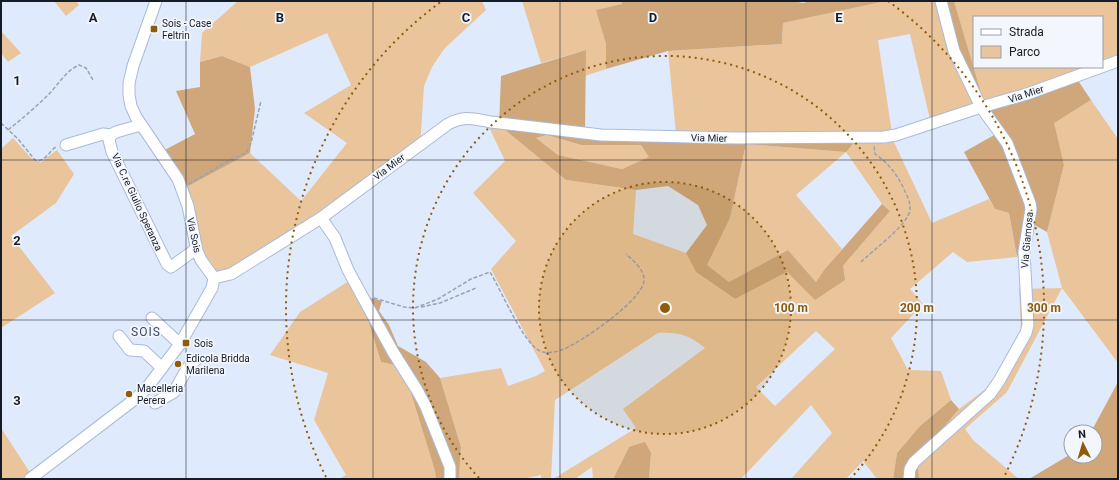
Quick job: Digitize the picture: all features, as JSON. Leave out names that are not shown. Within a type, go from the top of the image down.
[{"type":"street","name":"Via Sois","points":[[156,1],[133,66],[129,83],[131,106],[141,125],[173,169],[182,188],[188,206],[196,249],[201,260],[214,278]]},
{"type":"street","name":"Via Giamosa","points":[[909,479],[910,469],[914,462],[990,394],[1026,333],[1028,325],[1024,252],[1031,209],[1030,203],[1007,143],[982,107],[954,51],[941,1]]},
{"type":"street","name":"Via Mier","points":[[1103,67],[1118,62]]},
{"type":"street","name":"Via Mier","points":[[214,278],[231,274],[321,218],[448,124],[463,118],[475,118],[491,122],[601,135],[737,138],[872,138],[896,135],[1027,94],[1101,68]]},
{"type":"street","points":[[66,145],[103,134],[111,135],[116,132],[141,125]]},
{"type":"street","name":"Via C.re Giulio Speranza","points":[[111,135],[109,137],[109,142],[116,159],[167,264],[171,267],[196,249]]},
{"type":"street","points":[[321,218],[335,238],[348,270],[393,352],[426,407],[450,467],[450,479]]},
{"type":"street","points":[[30,479],[140,395],[180,344],[212,288],[214,278]]},
{"type":"street","points":[[152,318],[180,344]]},
{"type":"street","points":[[119,336],[130,350],[144,351],[162,368]]},
{"type":"street","points":[[156,403],[174,392],[188,367],[197,359]]},
{"type":"path","points":[[8,130],[48,94],[70,70],[79,65],[86,68],[93,80]]},
{"type":"path","points":[[182,188],[228,161],[246,153],[251,144],[260,101]]},
{"type":"path","points":[[1,123],[18,138],[31,156],[39,161],[43,160],[55,147],[66,145]]},
{"type":"path","points":[[861,262],[905,221],[910,211],[909,200],[895,172],[885,160],[875,154],[872,138]]},
{"type":"path","points":[[415,308],[438,299],[471,279],[490,272],[505,301],[533,346],[540,351],[549,353],[564,349],[605,324],[620,312],[642,288],[644,279],[641,271],[633,260],[626,254]]},
{"type":"path","points":[[361,294],[404,307],[415,308],[440,303],[476,288]]},
{"type":"green space","points":[[54,1],[76,1],[79,5],[66,16]]},
{"type":"green space","points":[[238,1],[482,1],[486,10],[444,49],[432,67],[424,86],[420,147],[231,276],[211,278],[181,190],[250,153],[301,201],[347,143],[304,113],[351,85],[327,33],[250,67],[222,56],[200,62],[202,33]]},
{"type":"green space","points":[[522,1],[622,1],[623,4],[597,10],[606,44],[606,69],[585,76],[586,50],[541,63]]},
{"type":"green space","points":[[886,1],[940,1],[980,89],[974,68],[1103,68],[1103,16],[973,16],[973,65],[954,1],[1118,1],[1118,65],[932,128],[910,34],[878,40],[893,140],[932,223],[989,199],[995,209],[1009,213],[1017,257],[967,262],[953,252],[910,289],[923,304],[891,338],[908,370],[941,371],[951,400],[920,426],[897,453],[893,479],[877,479],[863,461],[846,479],[791,479],[832,433],[811,405],[741,479],[649,479],[651,453],[629,447],[613,479],[593,479],[592,467],[575,479],[553,479],[636,428],[623,409],[705,348],[689,337],[683,335],[658,333],[555,400],[551,479],[541,479],[541,475],[523,479],[459,479],[461,447],[440,378],[501,368],[508,386],[536,376],[545,371],[491,269],[516,241],[473,193],[505,161],[487,123],[499,125],[566,180],[636,190],[633,234],[686,253],[696,272],[735,299],[787,272],[815,299],[890,211],[882,204],[846,152],[676,134],[668,51],[782,44],[783,23]],"holes":[[[816,331],[835,349],[775,406],[756,387]]]},
{"type":"green space","points":[[1,31],[21,53],[8,62],[1,53]]},
{"type":"green space","points":[[1091,100],[1118,139],[1118,363],[1062,288],[1047,232],[1064,165],[1053,123]]},
{"type":"green space","points":[[547,135],[581,145],[641,145],[650,157],[622,169],[558,155],[536,138]]},
{"type":"green space","points":[[13,138],[31,158],[41,162],[57,150],[74,174],[56,203],[11,236],[55,293],[1,328],[1,149]]},
{"type":"green space","points":[[746,144],[846,152],[796,195],[842,249],[816,282],[788,250],[729,282],[706,265],[730,218]]},
{"type":"green space","points":[[352,279],[360,295],[381,362],[403,367],[435,471],[436,479],[339,479],[346,475],[314,420],[328,373],[270,355],[300,312]]},
{"type":"green space","points":[[1062,288],[1007,392],[965,429],[973,440],[1019,479],[919,479],[916,459],[959,409],[991,385],[1021,330],[1019,289]]},
{"type":"green space","points":[[1,428],[31,474],[25,479],[1,479]]},
{"type":"shaded area","points":[[622,1],[793,1],[803,3],[811,1],[886,1],[783,23],[782,44],[668,51],[606,69],[606,44],[596,10],[622,4]]},
{"type":"shaded area","points":[[940,1],[954,1],[980,89],[964,86]]},
{"type":"shaded area","points":[[586,50],[585,129],[676,134],[863,131],[846,152],[746,144],[730,218],[707,265],[729,282],[788,250],[816,282],[825,269],[882,204],[890,211],[843,266],[845,280],[815,300],[787,272],[735,299],[696,272],[686,253],[707,225],[698,205],[668,186],[636,190],[566,180],[499,125],[501,76]],"holes":[[[547,135],[581,145],[641,145],[649,157],[622,169],[558,155],[536,138]]]},
{"type":"shaded area","points":[[222,56],[250,67],[255,109],[250,153],[181,190],[159,153],[195,134],[176,91],[200,87],[200,62]]},
{"type":"shaded area","points":[[1077,79],[1091,100],[1054,123],[1064,165],[1047,232],[1031,223],[1017,257],[1009,213],[995,209],[964,152],[996,134],[987,110]]},
{"type":"shaded area","points":[[360,295],[382,301],[379,311],[389,325],[398,346],[426,362],[440,378],[461,447],[459,479],[436,479],[435,471],[403,367],[381,362]]},
{"type":"shaded area","points":[[1118,382],[1118,479],[1029,479],[1063,459],[1063,464],[1103,464],[1103,424],[1095,424]]},
{"type":"shaded area","points":[[951,400],[959,409],[917,459],[919,479],[893,479],[897,453],[920,426]]},
{"type":"shaded area","points":[[645,442],[651,453],[649,479],[613,479],[629,447]]},
{"type":"place","name":"Sois - Case Feltrin","points":[[154,29]]},
{"type":"place","name":"Sois","points":[[186,343]]},
{"type":"place","name":"Edicola Bridda Marilena","points":[[178,364]]},
{"type":"place","name":"Macelleria Perera","points":[[129,394]]},
{"type":"district","name":"SOIS","points":[[146,332]]}]
